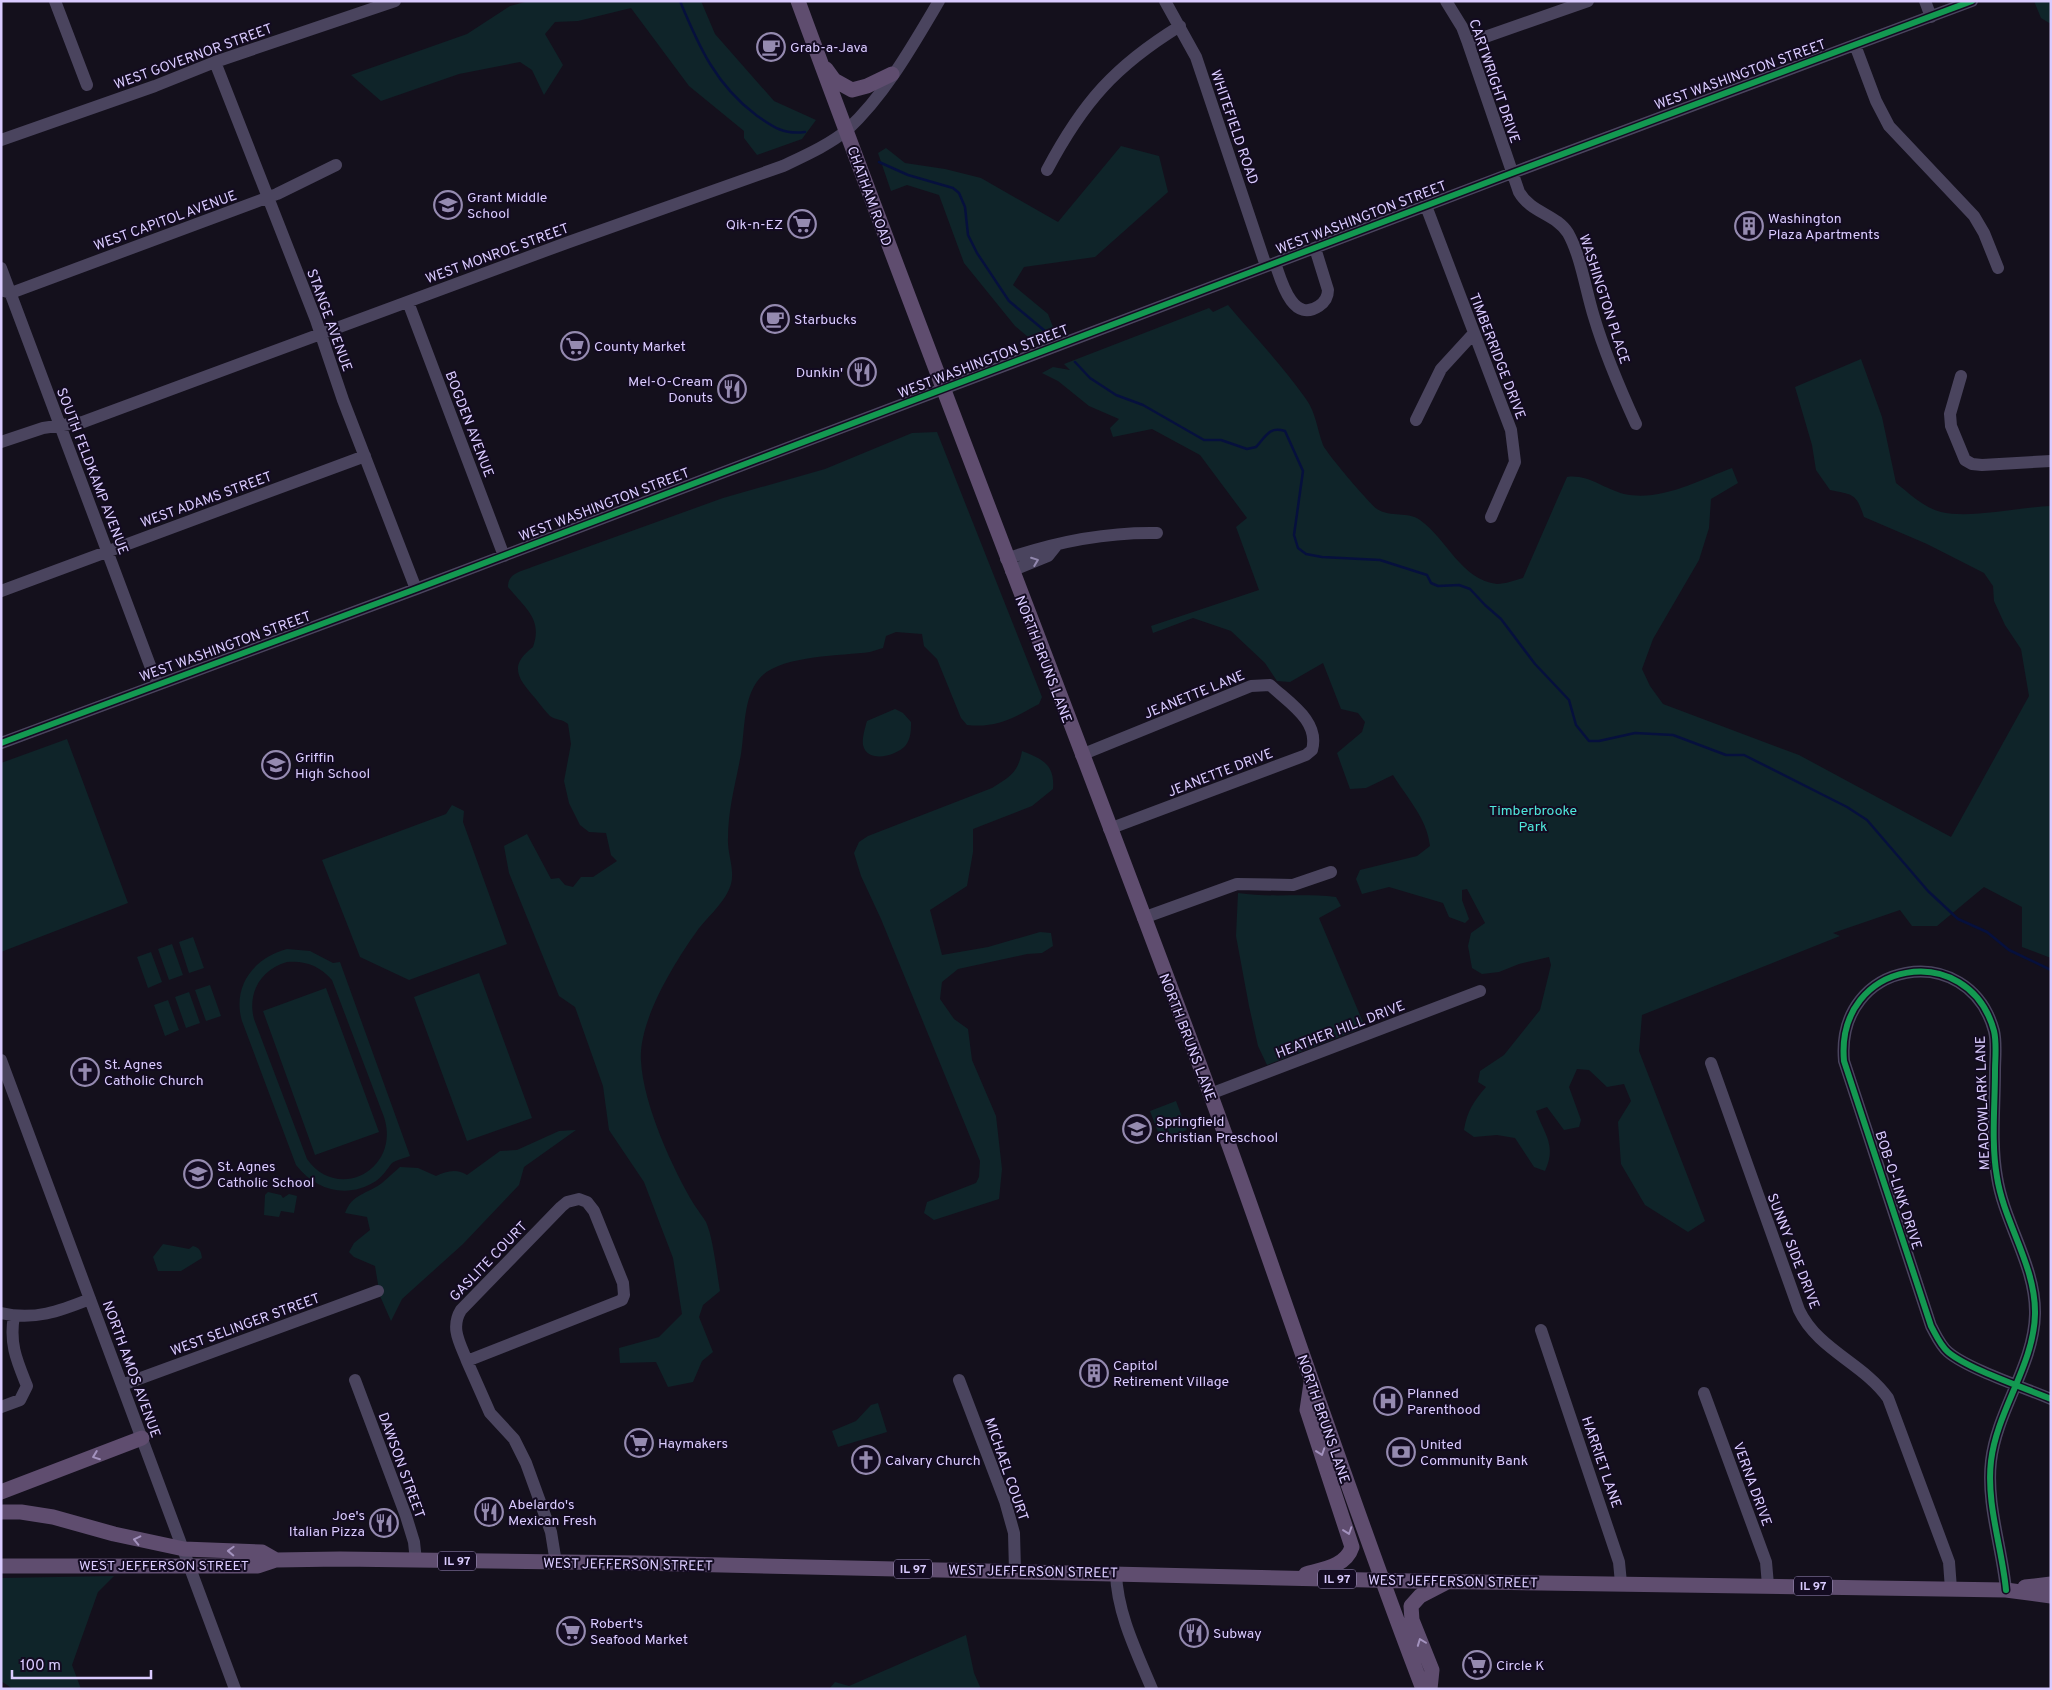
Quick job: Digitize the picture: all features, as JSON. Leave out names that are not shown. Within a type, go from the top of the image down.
[{"type":"main road","name":"CHATHAM ROAD","points":[[798,1],[942,390]]},
{"type":"main road","points":[[818,58],[834,80],[848,90],[859,90],[892,74]]},
{"type":"main road","name":"NORTH BRUNS LANE","points":[[942,390],[1210,1094],[1381,1580],[1423,1689]]},
{"type":"main road","points":[[1294,1578],[1341,1562],[1349,1555],[1352,1547],[1306,1410],[1311,1383]]},
{"type":"main road","points":[[1,1492],[142,1438]]},
{"type":"main road","name":"IL 97","points":[[1,1512],[21,1512],[53,1517],[114,1534],[184,1549],[262,1552],[276,1560]]},
{"type":"main road","name":"WEST JEFFERSON STREET","points":[[1,1566],[258,1566],[276,1560],[556,1562],[1381,1580],[2006,1590],[2051,1596]]},
{"type":"main road","points":[[1430,1689],[1432,1670],[1412,1620],[1411,1606],[1420,1596],[1450,1581]]},
{"type":"main road","name":"WEST JEFFERSON STREET","points":[[2006,1590],[2051,1584]]},
{"type":"street","points":[[55,1],[87,86]]},
{"type":"street","name":"WEST GOVERNOR STREET","points":[[1,140],[155,86],[215,62],[395,1]]},
{"type":"street","name":"WEST MONROE STREET","points":[[1,442],[43,428],[61,427],[83,422],[609,228],[770,172],[809,154],[846,131],[870,104],[892,74],[939,1]]},
{"type":"street","name":"WHITEFIELD ROAD","points":[[1165,1],[1196,57],[1271,265],[1288,299],[1300,308],[1315,308],[1324,303],[1328,296],[1328,290],[1315,248]]},
{"type":"street","name":"CARTWRIGHT DRIVE","points":[[1446,1],[1462,27],[1512,173]]},
{"type":"street","points":[[1468,43],[1588,1]]},
{"type":"street","points":[[1925,1],[1931,17]]},
{"type":"street","name":"WEST WASHINGTON STREET","points":[[1,743],[416,590],[1512,173],[1972,1]]},
{"type":"street","points":[[1047,170],[1081,112],[1101,87],[1132,58],[1180,26]]},
{"type":"street","points":[[1855,45],[1876,101],[1889,126],[1974,216],[1984,233],[1998,268]]},
{"type":"street","name":"STANGE AVENUE","points":[[215,62],[268,197],[416,590]]},
{"type":"street","name":"WEST CAPITOL AVENUE","points":[[6,292],[268,197],[336,165]]},
{"type":"street","name":"WASHINGTON PLACE","points":[[1512,173],[1519,192],[1527,204],[1559,223],[1568,234],[1594,319],[1616,381],[1636,424]]},
{"type":"street","name":"TIMBERRIDGE DRIVE","points":[[1426,206],[1511,430],[1515,446],[1515,462],[1491,517]]},
{"type":"street","name":"SOUTH FELDKAMP AVENUE","points":[[1,268],[6,292],[61,427],[157,684]]},
{"type":"street","name":"BOGDEN AVENUE","points":[[408,302],[504,556]]},
{"type":"street","points":[[1416,420],[1441,369],[1474,333]]},
{"type":"street","points":[[1960,376],[1950,421],[1965,460],[1972,464],[1982,465],[2051,460]]},
{"type":"street","name":"WEST ADAMS STREET","points":[[1,591],[365,456]]},
{"type":"street","points":[[1009,565],[1044,546],[1056,546],[1101,535],[1157,533]]},
{"type":"street","name":"JEANETTE LANE","points":[[1081,755],[1262,684],[1270,685],[1309,722]]},
{"type":"street","name":"JEANETTE DRIVE","points":[[1109,829],[1306,755],[1312,750],[1314,743],[1314,733],[1309,722]]},
{"type":"street","points":[[1143,918],[1237,884],[1293,885],[1331,872]]},
{"type":"street","name":"MEADOWLARK LANE","points":[[1892,977],[1920,972],[1940,974],[1954,980],[1976,997],[1986,1011],[1994,1032],[1997,1178],[2006,1212],[2029,1274],[2035,1314],[2032,1341],[1991,1460],[1991,1500],[2006,1590]]},
{"type":"street","name":"BOB-O-LINK DRIVE","points":[[1892,977],[1878,983],[1862,997],[1851,1012],[1844,1035],[1844,1061],[1938,1340],[1948,1352],[2051,1399]]},
{"type":"street","name":"HEATHER HILL DRIVE","points":[[1210,1094],[1480,991]]},
{"type":"street","name":"NORTH AMOS AVENUE","points":[[1,1060],[235,1689]]},
{"type":"street","name":"SUNNY SIDE DRIVE","points":[[1711,1063],[1799,1310],[1809,1328],[1819,1339],[1878,1383],[1888,1398],[1949,1562],[1951,1589]]},
{"type":"street","name":"GASLITE COURT","points":[[579,1199],[587,1202],[594,1211],[623,1283],[624,1295],[622,1300],[467,1361],[455,1329],[455,1322],[461,1310],[567,1202],[579,1199]]},
{"type":"street","name":"WEST SELINGER STREET","points":[[122,1385],[378,1291]]},
{"type":"street","points":[[1,1313],[14,1316],[40,1316],[90,1299]]},
{"type":"street","points":[[1,1407],[23,1402],[27,1386],[14,1352],[11,1333],[14,1316]]},
{"type":"street","name":"HARRIET LANE","points":[[1541,1330],[1619,1562],[1621,1583]]},
{"type":"street","points":[[467,1361],[490,1413],[520,1448],[552,1532],[556,1562]]},
{"type":"street","name":"DAWSON STREET","points":[[355,1380],[406,1516],[414,1542],[416,1560]]},
{"type":"street","name":"MICHAEL COURT","points":[[959,1380],[1014,1533],[1015,1571]]},
{"type":"street","name":"VERNA DRIVE","points":[[1704,1393],[1766,1562],[1768,1586]]},
{"type":"street","points":[[1116,1573],[1117,1587],[1132,1640],[1152,1689]]},
{"type":"green space","points":[[529,1],[701,1],[715,34],[774,101],[816,120],[802,139],[757,155],[744,138],[744,131],[689,86],[631,8],[578,21],[555,22],[545,34],[563,65],[544,95],[532,70],[520,62],[459,74],[381,101],[351,75],[467,34],[510,6]]},
{"type":"green space","points":[[2034,1],[2051,1],[2051,24],[2041,18]]},
{"type":"green space","points":[[1121,146],[1159,156],[1168,192],[1095,257],[1024,267],[1013,285],[1048,314],[1053,327],[1028,337],[1015,326],[964,263],[939,195],[907,185],[891,191],[878,153],[886,148],[905,163],[945,169],[981,178],[1058,222]]},
{"type":"green space","name":"Timberbrooke Park","points":[[1228,305],[1306,399],[1314,415],[1326,450],[1366,498],[1382,512],[1415,517],[1420,520],[1430,528],[1464,567],[1484,581],[1500,584],[1523,578],[1567,477],[1582,478],[1617,492],[1638,496],[1652,495],[1680,488],[1732,468],[1738,483],[1711,499],[1709,528],[1699,560],[1653,639],[1642,669],[1650,686],[1663,704],[1799,755],[1951,837],[2029,696],[2021,649],[2005,625],[1994,601],[1993,586],[1984,573],[1927,544],[1864,517],[1859,503],[1853,496],[1830,490],[1816,470],[1812,445],[1795,387],[1861,359],[1882,417],[1896,483],[1911,496],[1935,510],[1953,514],[2051,506],[2051,958],[2022,947],[2022,907],[1984,887],[1937,926],[1912,926],[1900,910],[1833,933],[1840,936],[1642,1015],[1639,1051],[1705,1221],[1688,1232],[1645,1205],[1621,1164],[1618,1122],[1631,1101],[1624,1084],[1607,1087],[1589,1070],[1577,1069],[1569,1087],[1581,1120],[1579,1127],[1564,1130],[1547,1107],[1536,1111],[1550,1147],[1545,1171],[1534,1167],[1515,1138],[1497,1135],[1474,1137],[1464,1130],[1472,1107],[1486,1087],[1478,1082],[1480,1071],[1504,1055],[1540,1010],[1551,965],[1549,957],[1519,964],[1499,972],[1482,974],[1472,968],[1468,946],[1471,933],[1485,923],[1467,889],[1462,890],[1462,900],[1469,919],[1465,923],[1449,917],[1443,903],[1389,887],[1362,894],[1356,879],[1360,870],[1417,856],[1430,846],[1421,817],[1393,775],[1366,788],[1350,789],[1337,753],[1362,732],[1365,722],[1358,713],[1341,709],[1323,663],[1290,682],[1277,681],[1265,663],[1231,631],[1193,618],[1153,633],[1151,626],[1259,590],[1236,527],[1247,518],[1200,455],[1152,429],[1113,437],[1110,428],[1119,419],[1089,406],[1058,381],[1042,373],[1053,367],[1070,370],[1064,364],[1209,308],[1213,312]]},
{"type":"green space","points":[[937,432],[1042,697],[1039,704],[1005,721],[988,725],[967,725],[961,718],[937,659],[924,646],[922,634],[896,632],[886,636],[883,648],[870,652],[811,658],[780,665],[768,671],[759,679],[754,687],[747,705],[741,754],[729,817],[728,844],[732,878],[729,891],[697,931],[668,976],[651,1011],[642,1046],[643,1078],[653,1116],[660,1136],[686,1191],[706,1222],[713,1246],[720,1291],[703,1305],[699,1317],[713,1352],[702,1361],[693,1382],[668,1387],[656,1362],[620,1363],[619,1348],[659,1337],[682,1314],[673,1258],[644,1182],[609,1130],[603,1086],[575,1007],[559,996],[509,873],[504,846],[527,834],[551,879],[559,878],[565,885],[573,887],[581,877],[593,877],[617,861],[611,855],[606,833],[589,832],[580,825],[569,803],[564,781],[571,744],[568,724],[550,716],[520,678],[518,666],[520,660],[533,647],[536,629],[531,614],[508,587],[509,582],[512,576],[519,572],[723,498],[825,469],[912,433]]},
{"type":"green space","points":[[895,709],[903,713],[911,722],[908,742],[902,749],[889,755],[870,755],[863,745],[867,721]]},
{"type":"green space","points":[[67,739],[128,903],[1,952],[1,763]]},
{"type":"green space","points":[[1022,751],[1042,760],[1046,764],[1052,774],[1053,789],[1032,806],[973,829],[973,852],[967,886],[930,910],[942,955],[988,947],[1040,932],[1051,933],[1053,946],[1042,953],[1027,954],[958,969],[942,982],[940,999],[954,1019],[968,1029],[972,1060],[996,1116],[1002,1169],[999,1199],[934,1220],[924,1213],[927,1202],[976,1183],[979,1177],[980,1161],[881,919],[861,876],[854,853],[859,842],[868,836],[992,788],[1004,781],[1018,765]]},
{"type":"green space","points":[[452,805],[464,811],[463,822],[507,944],[409,980],[360,957],[322,860],[446,814]]},
{"type":"green space","points":[[1238,893],[1336,897],[1341,906],[1319,918],[1365,1027],[1267,1065],[1258,1046],[1236,936]]},
{"type":"green space","points":[[193,937],[204,968],[189,973],[179,942]]},
{"type":"green space","points":[[172,944],[183,975],[169,980],[158,949]]},
{"type":"green space","points":[[287,949],[310,951],[333,963],[340,962],[410,1156],[392,1163],[383,1175],[365,1187],[344,1191],[333,1190],[313,1181],[296,1165],[242,1021],[240,1009],[240,997],[248,976],[264,959]],"holes":[[[294,962],[312,965],[332,980],[384,1117],[387,1136],[383,1152],[375,1165],[364,1174],[349,1179],[334,1178],[320,1172],[307,1159],[254,1019],[252,1009],[258,983],[263,976],[278,965]]]},
{"type":"green space","points":[[151,952],[162,982],[148,988],[137,957]]},
{"type":"green space","points":[[479,973],[532,1118],[467,1141],[414,997]]},
{"type":"green space","points":[[210,985],[221,1016],[206,1021],[195,990]]},
{"type":"green space","points":[[326,988],[379,1132],[315,1155],[263,1011]]},
{"type":"green space","points":[[189,992],[200,1023],[186,1028],[175,997]]},
{"type":"green space","points":[[168,1000],[179,1030],[165,1036],[154,1005]]},
{"type":"green space","points":[[1176,1101],[1187,1130],[1161,1140],[1150,1111]]},
{"type":"green space","points":[[576,1130],[524,1167],[519,1185],[463,1244],[402,1299],[391,1321],[380,1296],[375,1266],[354,1257],[349,1252],[354,1243],[370,1230],[367,1217],[345,1213],[352,1202],[382,1183],[400,1167],[418,1168],[436,1176],[452,1171],[467,1175],[500,1151],[517,1150],[559,1131]]},
{"type":"green space","points":[[268,1192],[281,1195],[283,1198],[289,1194],[297,1196],[294,1213],[281,1211],[279,1217],[264,1215],[265,1195]]},
{"type":"green space","points":[[163,1244],[189,1249],[193,1246],[200,1250],[202,1258],[181,1271],[158,1271],[153,1257]]},
{"type":"green space","points":[[878,1403],[887,1432],[838,1447],[832,1431],[856,1421],[871,1405]]},
{"type":"green space","points":[[114,1576],[98,1592],[72,1665],[81,1689],[13,1689],[1,1681],[1,1578]]},
{"type":"green space","points":[[966,1635],[974,1673],[981,1689],[829,1689],[835,1682],[849,1686]]},
{"type":"waterway","points":[[680,1],[694,34],[710,64],[730,91],[756,115],[773,126],[785,131],[805,132]]},
{"type":"waterway","points":[[879,162],[908,175],[953,188],[959,193],[965,207],[968,235],[977,253],[1009,301],[1045,331]]},
{"type":"waterway","points":[[1075,362],[1090,378],[1116,395],[1143,405],[1204,440],[1221,440],[1247,449],[1256,447],[1271,431],[1285,431],[1303,471],[1294,535],[1298,548],[1306,554],[1322,557],[1380,560],[1427,575],[1431,583],[1438,586],[1459,585],[1470,589],[1501,619],[1535,664],[1569,700],[1576,725],[1589,741],[1599,741],[1635,733],[1673,735],[1726,755],[1744,755],[1847,807],[1867,820],[1928,891],[1958,919],[1987,932],[2009,950],[2051,970]]},
{"type":"cycle path","points":[[1,743],[416,589],[1512,173],[1972,1]]},
{"type":"cycle path","points":[[2006,1590],[1992,1509],[1991,1461],[2000,1424],[2015,1388],[2022,1369],[2029,1351],[2035,1314],[2034,1296],[2030,1279],[2006,1211],[1995,1164],[1996,1051],[1994,1031],[1980,1001],[1959,982],[1933,973],[1906,973],[1881,982],[1860,1000],[1847,1027],[1844,1061],[1931,1326],[1938,1340],[1948,1352],[1957,1358],[1997,1378],[2012,1384],[2027,1389],[2051,1399]]},
{"type":"place","name":"Grab-a-Java","points":[[771,47]]},
{"type":"place","name":"Grant Middle School","points":[[448,205]]},
{"type":"place","name":"Qik-n-EZ","points":[[802,224]]},
{"type":"place","name":"Washington Plaza Apartments","points":[[1749,226]]},
{"type":"place","name":"Starbucks","points":[[775,319]]},
{"type":"place","name":"County Market","points":[[575,346]]},
{"type":"place","name":"Dunkin'","points":[[862,372]]},
{"type":"place","name":"Mel-O-Cream Donuts","points":[[732,389]]},
{"type":"place","name":"Griffin High School","points":[[276,765]]},
{"type":"place","name":"St. Agnes Catholic Church","points":[[85,1072]]},
{"type":"place","name":"Springfield Christian Preschool","points":[[1137,1129]]},
{"type":"place","name":"St. Agnes Catholic School","points":[[198,1174]]},
{"type":"place","name":"Capitol Retirement Village","points":[[1094,1373]]},
{"type":"place","name":"Planned Parenthood","points":[[1388,1401]]},
{"type":"place","name":"Haymakers","points":[[639,1443]]},
{"type":"place","name":"United Community Bank","points":[[1401,1452]]},
{"type":"place","name":"Calvary Church","points":[[866,1460]]},
{"type":"place","name":"Abelardo's Mexican Fresh","points":[[489,1512]]},
{"type":"place","name":"Joe's Italian Pizza","points":[[384,1523]]},
{"type":"place","name":"Robert's Seafood Market","points":[[571,1631]]},
{"type":"place","name":"Subway","points":[[1194,1633]]},
{"type":"place","name":"Circle K","points":[[1477,1665]]}]
